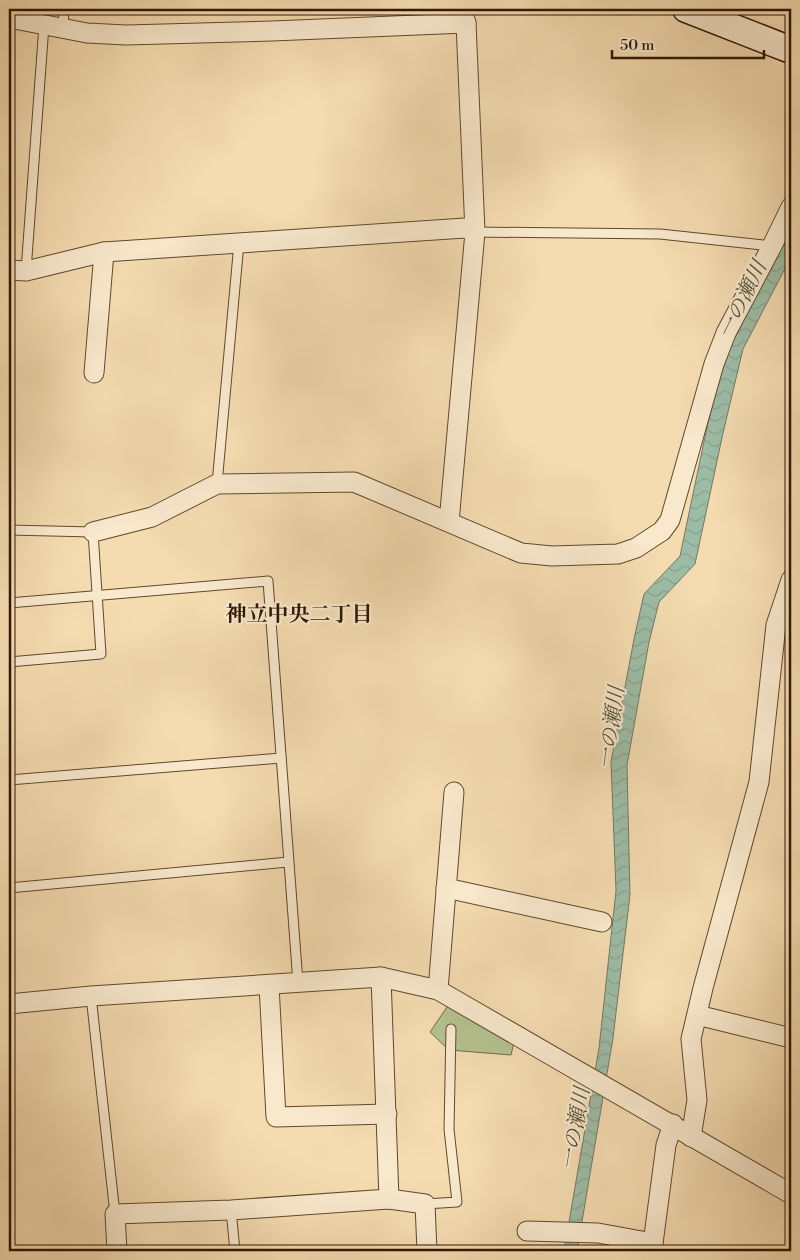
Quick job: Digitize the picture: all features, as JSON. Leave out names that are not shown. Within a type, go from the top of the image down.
[{"type":"main road","points":[[686,9],[791,50]]},
{"type":"street","points":[[9,18],[87,33],[126,36],[272,32],[464,16],[475,232],[449,522]]},
{"type":"street","points":[[93,532],[152,517],[217,484],[354,482],[521,553],[552,556],[618,554],[636,548],[662,531],[670,520],[714,364],[726,332],[791,207]]},
{"type":"street","points":[[17,270],[104,252],[465,228],[475,232]]},
{"type":"street","points":[[94,373],[104,252]]},
{"type":"street","points":[[691,1137],[697,1100],[691,1039],[760,782],[776,625],[791,580]]},
{"type":"street","points":[[438,990],[454,792]]},
{"type":"street","points":[[446,888],[602,922]]},
{"type":"street","points":[[381,977],[389,1199]]},
{"type":"street","points":[[9,1004],[90,996],[381,977],[438,990],[791,1194]]},
{"type":"street","points":[[269,984],[276,1117],[387,1114]]},
{"type":"street","points":[[697,1015],[791,1038]]},
{"type":"street","points":[[527,1230],[588,1232],[652,1247],[666,1145],[672,1124]]},
{"type":"street","points":[[116,1251],[115,1214],[231,1210],[389,1199],[425,1204],[427,1251]]},
{"type":"lane","points":[[63,28],[64,9]]},
{"type":"lane","points":[[17,270],[44,25]]},
{"type":"lane","points":[[475,232],[660,234],[772,246]]},
{"type":"lane","points":[[217,484],[239,244]]},
{"type":"lane","points":[[9,530],[93,532],[101,654],[9,662]]},
{"type":"lane","points":[[9,603],[268,581],[298,983]]},
{"type":"lane","points":[[9,780],[281,758]]},
{"type":"lane","points":[[9,888],[288,862]]},
{"type":"lane","points":[[90,996],[115,1214]]},
{"type":"lane","points":[[425,1204],[457,1202],[449,1129],[451,1029]]},
{"type":"lane","points":[[231,1210],[235,1251]]},
{"type":"shaded area","points":[[442,996],[515,1038],[511,1055],[449,1050],[430,1032],[447,1007]]},
{"type":"water","name":"一の瀬川","points":[[791,222],[791,257],[743,349],[695,564],[659,602],[649,642],[627,765],[630,895],[613,1038],[577,1251],[564,1251],[599,1048],[616,891],[611,762],[634,639],[644,594],[680,556],[727,343]]},
{"type":"district","name":"神立中央二丁目","points":[[299,614]]}]
